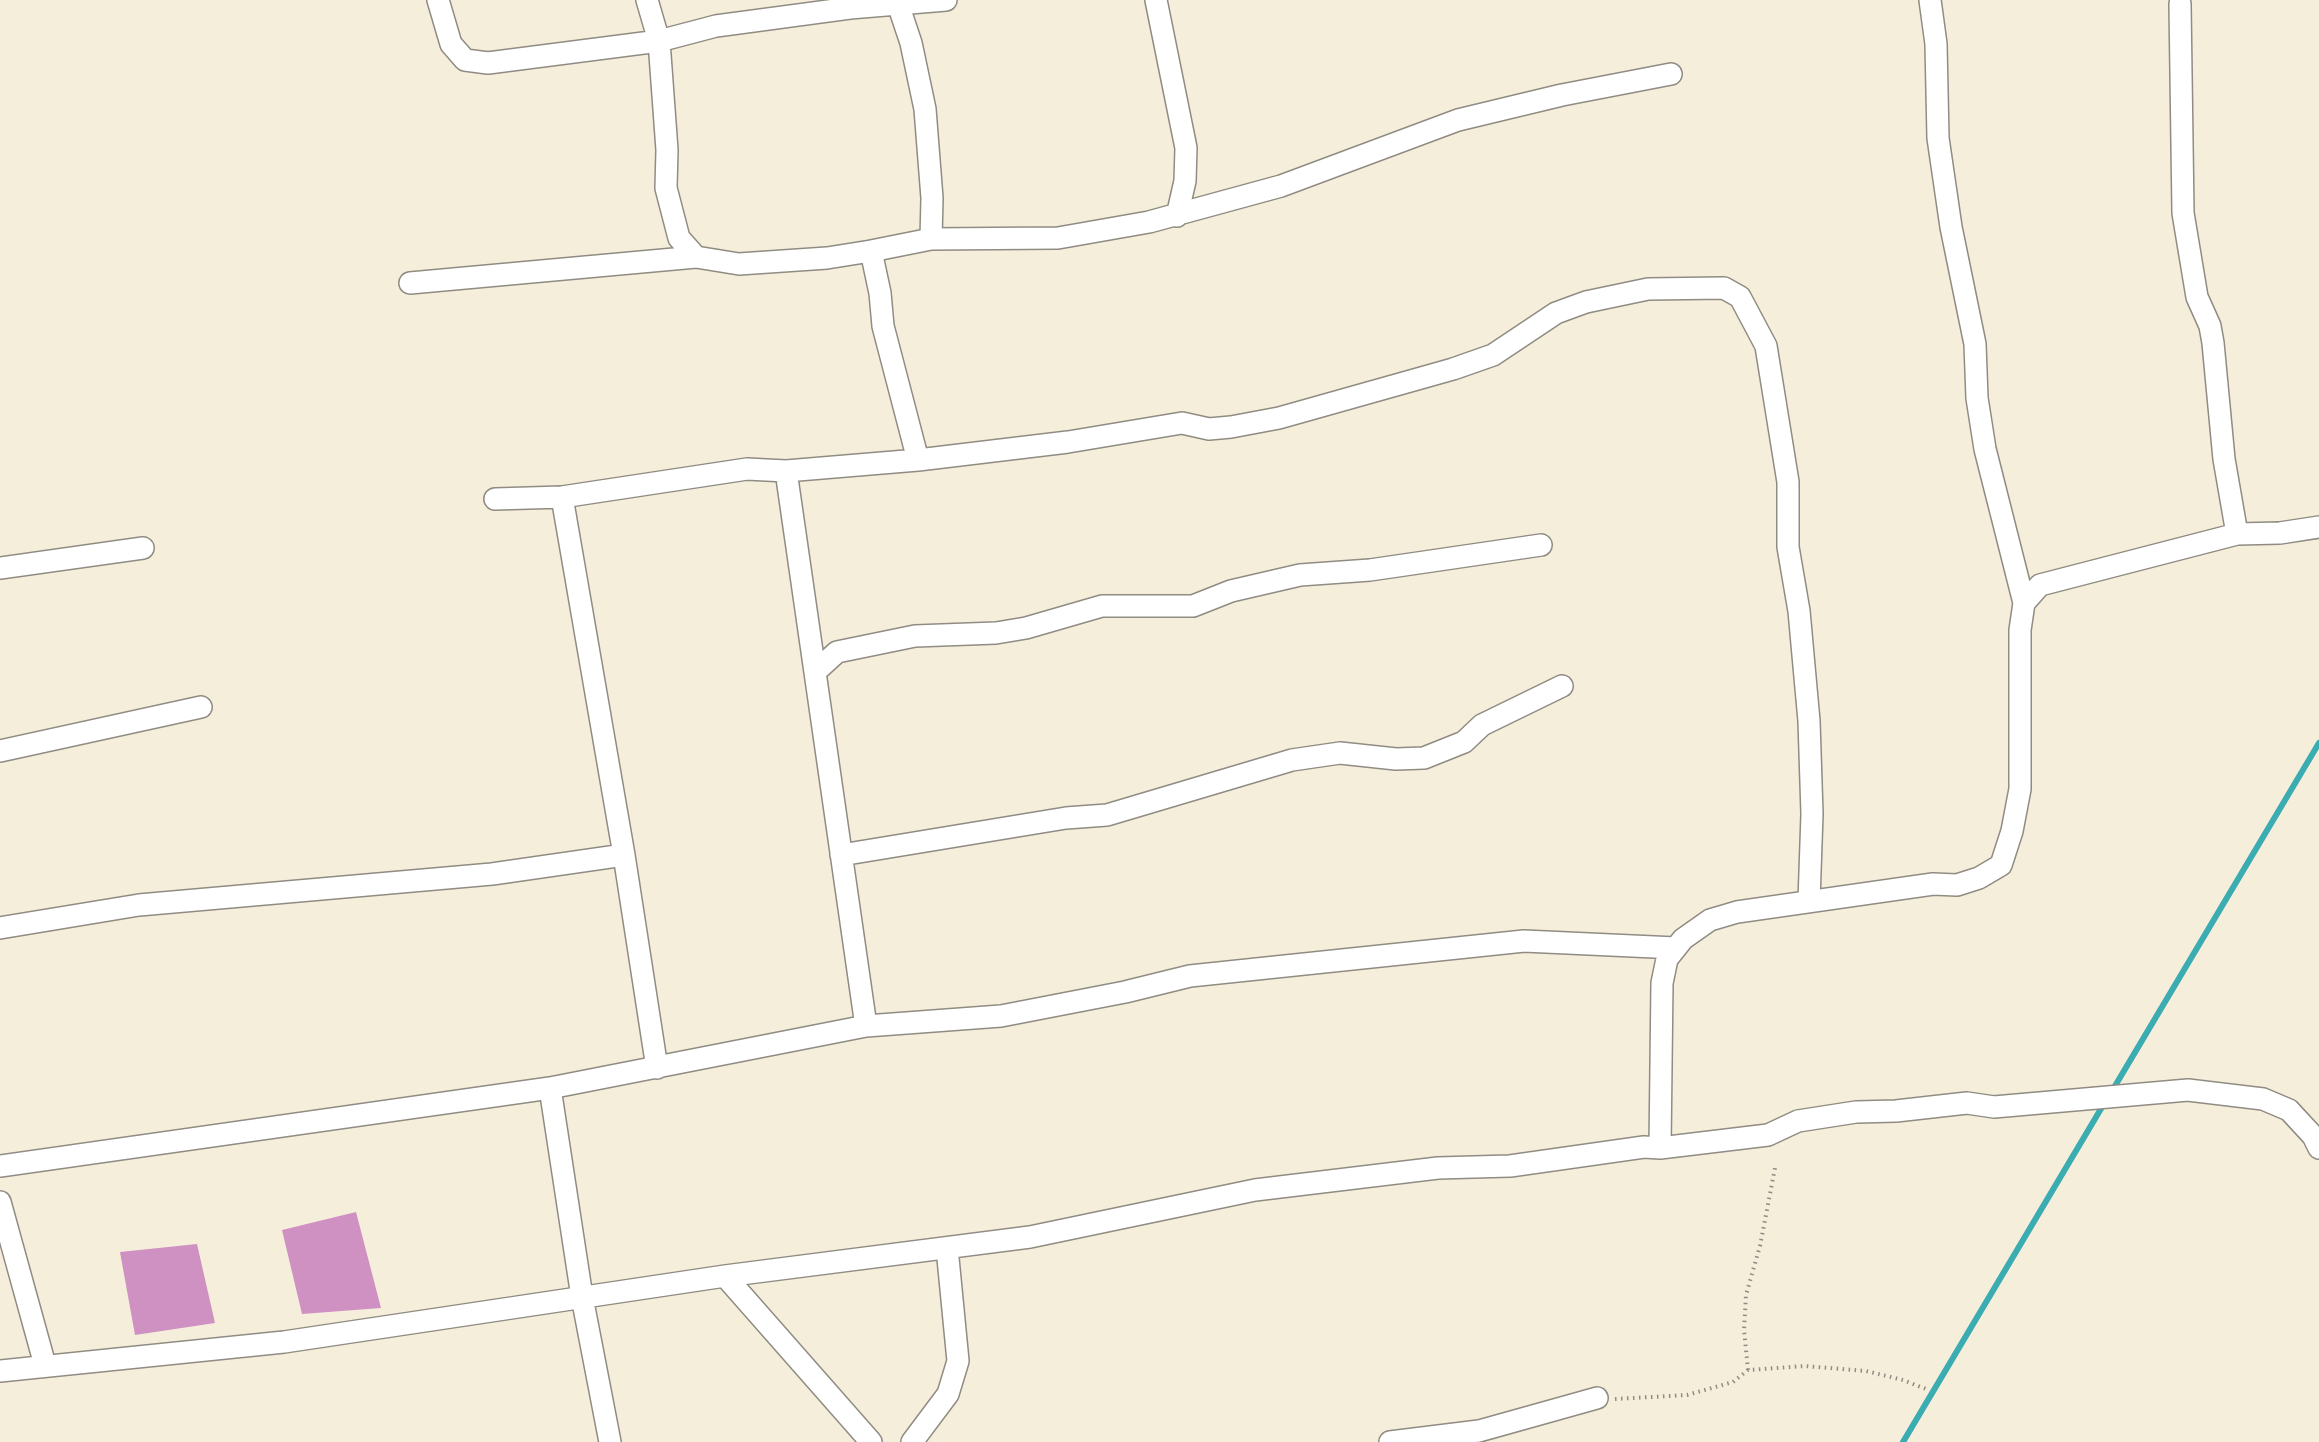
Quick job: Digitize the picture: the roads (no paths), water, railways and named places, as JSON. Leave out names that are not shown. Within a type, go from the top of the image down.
[{"type":"street","points":[[438,0],[451,44],[465,60],[488,63],[659,41],[716,26],[946,0]]},
{"type":"street","points":[[647,0],[659,41],[668,150],[666,188],[679,238],[696,257]]},
{"type":"street","points":[[1156,0],[1186,148],[1185,181],[1177,216]]},
{"type":"street","points":[[1660,1148],[1662,983],[1667,959],[1683,939],[1710,920],[1737,912],[1933,884],[1957,885],[1979,878],[2001,865],[2012,831],[2020,789],[2020,630],[2024,603],[1985,449],[1977,398],[1975,344],[1951,227],[1938,138],[1936,44],[1930,0]]},
{"type":"street","points":[[898,4],[911,43],[925,109],[932,198],[931,239]]},
{"type":"street","points":[[2180,4],[2183,213],[2197,297],[2210,327],[2213,343],[2222,449],[2237,534]]},
{"type":"street","points":[[410,283],[696,257],[739,264],[827,258],[931,239],[1058,238],[1177,216],[1281,186],[1458,120],[1562,95],[1671,74]]},
{"type":"street","points":[[872,251],[880,293],[883,326],[918,460]]},
{"type":"street","points":[[495,499],[562,497],[747,469],[786,471],[918,460],[1068,441],[1182,423],[1209,429],[1279,418],[1453,369],[1493,355],[1556,313],[1587,302],[1648,289],[1724,288],[1740,297],[1766,346],[1788,482],[1788,547],[1799,611],[1809,721],[1812,814],[1809,901]]},
{"type":"street","points":[[786,471],[866,1026]]},
{"type":"street","points":[[562,497],[624,855],[657,1068]]},
{"type":"street","points":[[2024,603],[2040,585],[2237,534],[2280,533],[2319,527]]},
{"type":"street","points":[[815,672],[837,652],[915,636],[996,633],[1026,628],[1102,606],[1193,606],[1231,591],[1300,575],[1370,570],[1541,545]]},
{"type":"street","points":[[0,568],[143,548]]},
{"type":"street","points":[[840,855],[1066,818],[1107,815],[1292,760],[1340,753],[1396,759],[1424,758],[1464,742],[1482,725],[1562,686]]},
{"type":"street","points":[[0,751],[201,707]]},
{"type":"street","points":[[0,928],[139,905],[492,874],[624,855]]},
{"type":"street","points":[[0,1166],[550,1088],[866,1026],[1001,1016],[1125,992],[1190,976],[1524,941],[1676,948]]},
{"type":"street","points":[[550,1088],[582,1297],[610,1442]]},
{"type":"street","points":[[0,1371],[284,1342],[725,1276],[1030,1237],[1255,1190],[1438,1168],[1510,1166],[1644,1147],[1660,1148],[1768,1135],[1798,1121],[1856,1112],[1896,1111],[1967,1103],[1994,1107],[2188,1090],[2263,1100],[2289,1110],[2313,1136],[2319,1148]]},
{"type":"street","points":[[0,1202],[45,1365]]},
{"type":"street","points":[[912,1442],[948,1394],[958,1361],[947,1248]]},
{"type":"street","points":[[725,1276],[871,1442]]},
{"type":"street","points":[[1390,1442],[1479,1431],[1592,1399]]},
{"type":"waterway","points":[[2112,1091],[2319,743]]},
{"type":"waterway","points":[[1903,1442],[2105,1102]]}]
